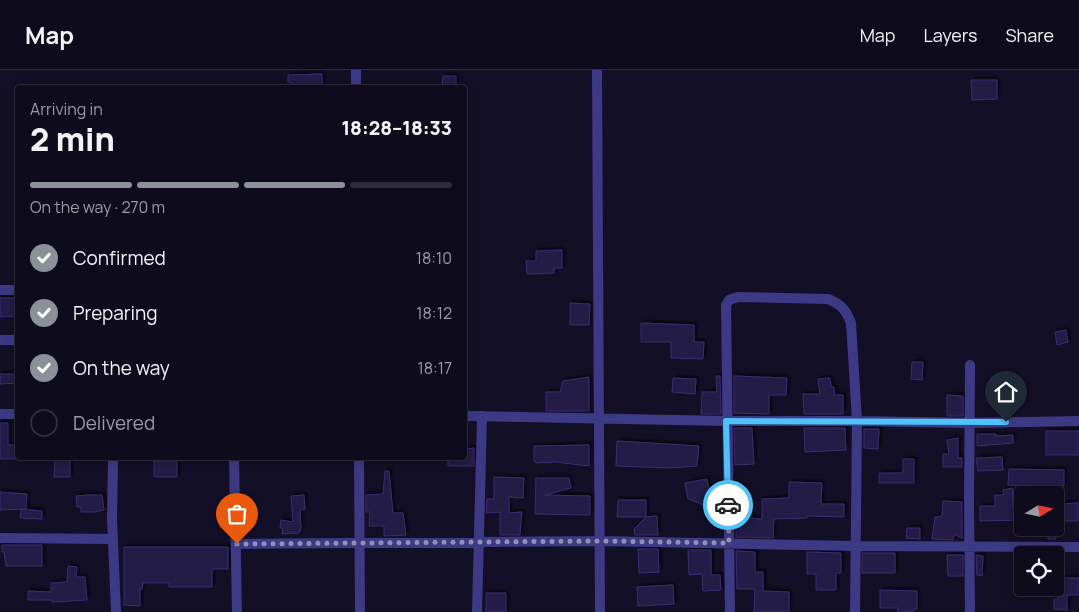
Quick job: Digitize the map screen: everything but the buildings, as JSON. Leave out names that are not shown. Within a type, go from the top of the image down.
[{"type":"street","points":[[356,70],[356,85]]},
{"type":"street","points":[[597,70],[600,612]]},
{"type":"street","points":[[0,290],[15,290]]},
{"type":"street","points":[[730,612],[726,421],[726,305],[729,300],[738,297],[828,299],[838,302],[847,312],[851,323],[857,421],[855,612]]},
{"type":"street","points":[[0,340],[15,340]]},
{"type":"street","points":[[970,365],[970,612]]},
{"type":"street","points":[[0,414],[15,414]]},
{"type":"street","points":[[467,416],[970,423],[1079,421]]},
{"type":"street","points":[[477,612],[482,416]]},
{"type":"street","points":[[113,460],[113,539],[116,612]]},
{"type":"street","points":[[234,460],[237,612]]},
{"type":"street","points":[[360,460],[360,612]]},
{"type":"street","points":[[0,538],[113,539]]},
{"type":"street","points":[[237,544],[600,541],[856,546],[1079,547]]},
{"type":"way so far","points":[[237,544],[600,541],[729,543],[728,505]]},
{"type":"route","points":[[728,505],[726,421],[1006,422]]}]
